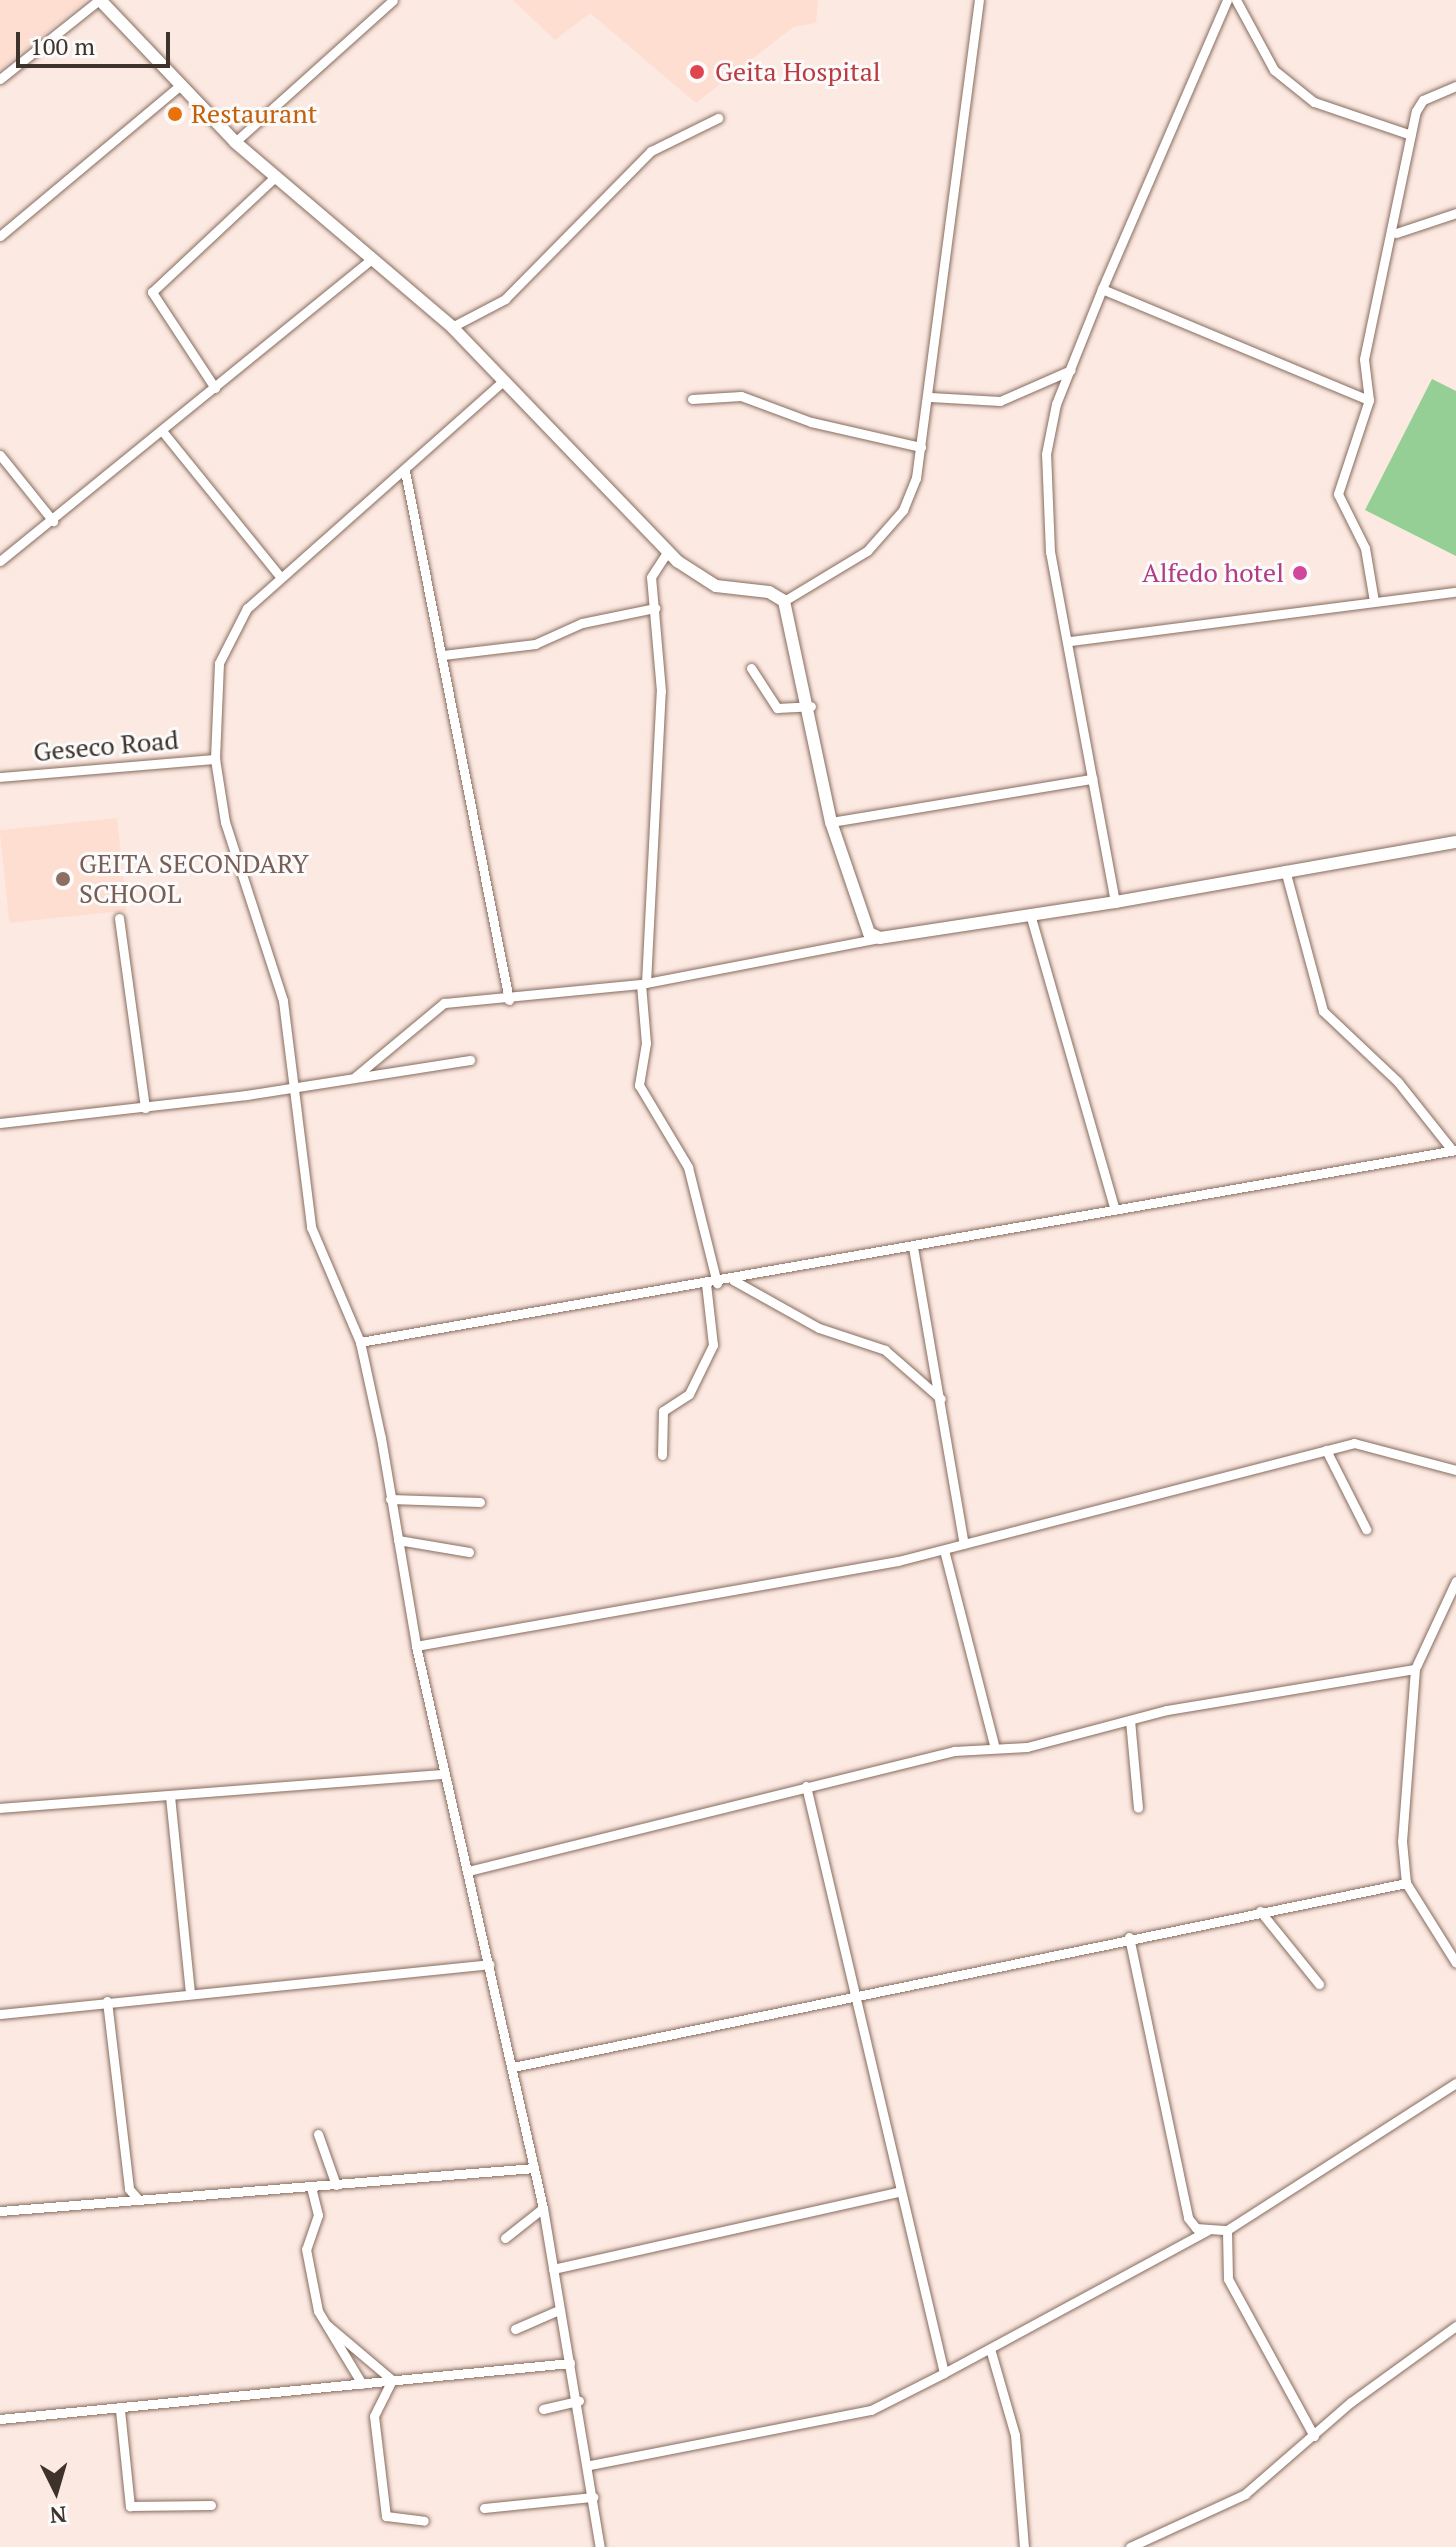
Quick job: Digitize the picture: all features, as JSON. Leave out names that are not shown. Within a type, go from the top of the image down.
[{"type":"street","points":[[0,79],[100,0],[177,88],[235,142],[452,327],[667,552],[716,586],[784,601],[867,551],[910,496],[930,397],[979,0]]},
{"type":"street","points":[[235,142],[393,0]]},
{"type":"street","points":[[1115,902],[1043,483],[1056,404],[1102,289],[1227,0]]},
{"type":"street","points":[[1236,0],[1274,70],[1314,102],[1411,135]]},
{"type":"street","points":[[1374,601],[1365,548],[1338,494],[1369,400],[1364,359],[1396,233],[1411,135],[1420,102],[1456,86]]},
{"type":"street","points":[[0,236],[177,88]]},
{"type":"street","points":[[452,327],[505,299],[651,151],[718,118]]},
{"type":"street","points":[[215,388],[152,292],[276,176]]},
{"type":"street","points":[[1396,233],[1456,213]]},
{"type":"street","points":[[0,561],[163,432],[371,260]]},
{"type":"street","points":[[1102,289],[1369,400]]},
{"type":"street","points":[[930,397],[1000,401],[1071,370]]},
{"type":"street","points":[[503,381],[405,471],[279,575],[226,643],[215,759],[225,822],[271,950],[295,1087],[311,1227],[360,1342],[416,1646],[543,2208],[559,2310],[590,2465],[600,2547]]},
{"type":"street","points":[[692,399],[741,396],[811,422],[921,447]]},
{"type":"street","points":[[163,432],[279,575]]},
{"type":"street","points":[[0,455],[53,521]]},
{"type":"street","points":[[405,471],[509,1000]]},
{"type":"street","points":[[662,1455],[663,1411],[689,1394],[713,1345],[712,1284],[688,1167],[639,1085],[646,1043],[643,984],[661,691],[652,570],[667,552]]},
{"type":"street","points":[[1071,641],[1456,592]]},
{"type":"street","points":[[784,601],[811,706],[831,822],[859,916],[880,938]]},
{"type":"street","points":[[443,655],[535,644],[582,623],[655,608]]},
{"type":"street","points":[[751,668],[777,708],[811,706]]},
{"type":"street","name":"Geseco Road","points":[[0,777],[215,759]]},
{"type":"street","points":[[831,822],[1092,779]]},
{"type":"street","points":[[356,1076],[444,1003],[509,1000],[643,984],[880,938],[1115,902],[1456,842]]},
{"type":"street","points":[[1285,870],[1323,1011],[1398,1082],[1454,1150]]},
{"type":"street","points":[[1030,914],[1114,1206]]},
{"type":"street","points":[[119,918],[145,1108]]},
{"type":"street","points":[[0,1123],[145,1108],[470,1060]]},
{"type":"street","points":[[360,1342],[712,1284],[1114,1206],[1454,1150]]},
{"type":"street","points":[[913,1247],[964,1544]]},
{"type":"street","points":[[733,1280],[819,1328],[885,1350],[941,1399]]},
{"type":"street","points":[[416,1646],[944,1550],[1354,1443],[1430,1457],[1456,1470]]},
{"type":"street","points":[[1326,1450],[1366,1529]]},
{"type":"street","points":[[390,1499],[480,1502]]},
{"type":"street","points":[[398,1540],[469,1552]]},
{"type":"street","points":[[944,1550],[995,1748]]},
{"type":"street","points":[[1456,1581],[1415,1669],[1406,1883],[1456,1963]]},
{"type":"street","points":[[468,1871],[806,1786],[1130,1720],[1415,1669]]},
{"type":"street","points":[[1130,1720],[1138,1808]]},
{"type":"street","points":[[0,1808],[444,1774]]},
{"type":"street","points":[[806,1786],[859,1993],[898,2192],[944,2373]]},
{"type":"street","points":[[170,1796],[190,1993]]},
{"type":"street","points":[[513,2067],[1129,1937],[1406,1883]]},
{"type":"street","points":[[1260,1911],[1319,1984]]},
{"type":"street","points":[[1129,1937],[1188,2218],[1207,2231]]},
{"type":"street","points":[[0,2014],[489,1964]]},
{"type":"street","points":[[107,2001],[129,2189],[139,2200]]},
{"type":"street","points":[[590,2465],[871,2410],[991,2352],[1207,2231],[1227,2230],[1456,2083]]},
{"type":"street","points":[[318,2134],[336,2185]]},
{"type":"street","points":[[0,2211],[534,2168]]},
{"type":"street","points":[[311,2187],[318,2215],[306,2249],[327,2325],[362,2384]]},
{"type":"street","points":[[553,2269],[898,2192]]},
{"type":"street","points":[[505,2238],[543,2208]]},
{"type":"street","points":[[1227,2230],[1228,2279],[1314,2436]]},
{"type":"street","points":[[515,2329],[559,2310]]},
{"type":"street","points":[[327,2325],[392,2380]]},
{"type":"street","points":[[1130,2547],[1245,2494],[1456,2326]]},
{"type":"street","points":[[991,2352],[1015,2435],[1024,2547]]},
{"type":"street","points":[[0,2419],[120,2410],[570,2363]]},
{"type":"street","points":[[392,2380],[374,2416],[386,2516],[424,2521]]},
{"type":"street","points":[[543,2409],[579,2401]]},
{"type":"street","points":[[120,2410],[130,2506],[211,2505]]},
{"type":"street","points":[[484,2508],[593,2497]]},
{"type":"shaded area","points":[[0,0],[86,0],[0,70]]},
{"type":"shaded area","name":"Geita Hospital","points":[[513,0],[818,0],[816,23],[793,27],[696,103],[590,13],[555,40]]},
{"type":"shaded area","name":"GEITA SECONDARY SCHOOL","points":[[117,818],[127,910],[9,923],[0,830]]},
{"type":"green space","points":[[1432,379],[1456,391],[1456,556],[1365,510]]},
{"type":"place","name":"Geita Hospital","points":[[697,72]]},
{"type":"place","name":"Restaurant","points":[[175,114]]},
{"type":"place","name":"Alfedo hotel","points":[[1300,573]]},
{"type":"place","name":"GEITA SECONDARY SCHOOL","points":[[63,879]]}]
